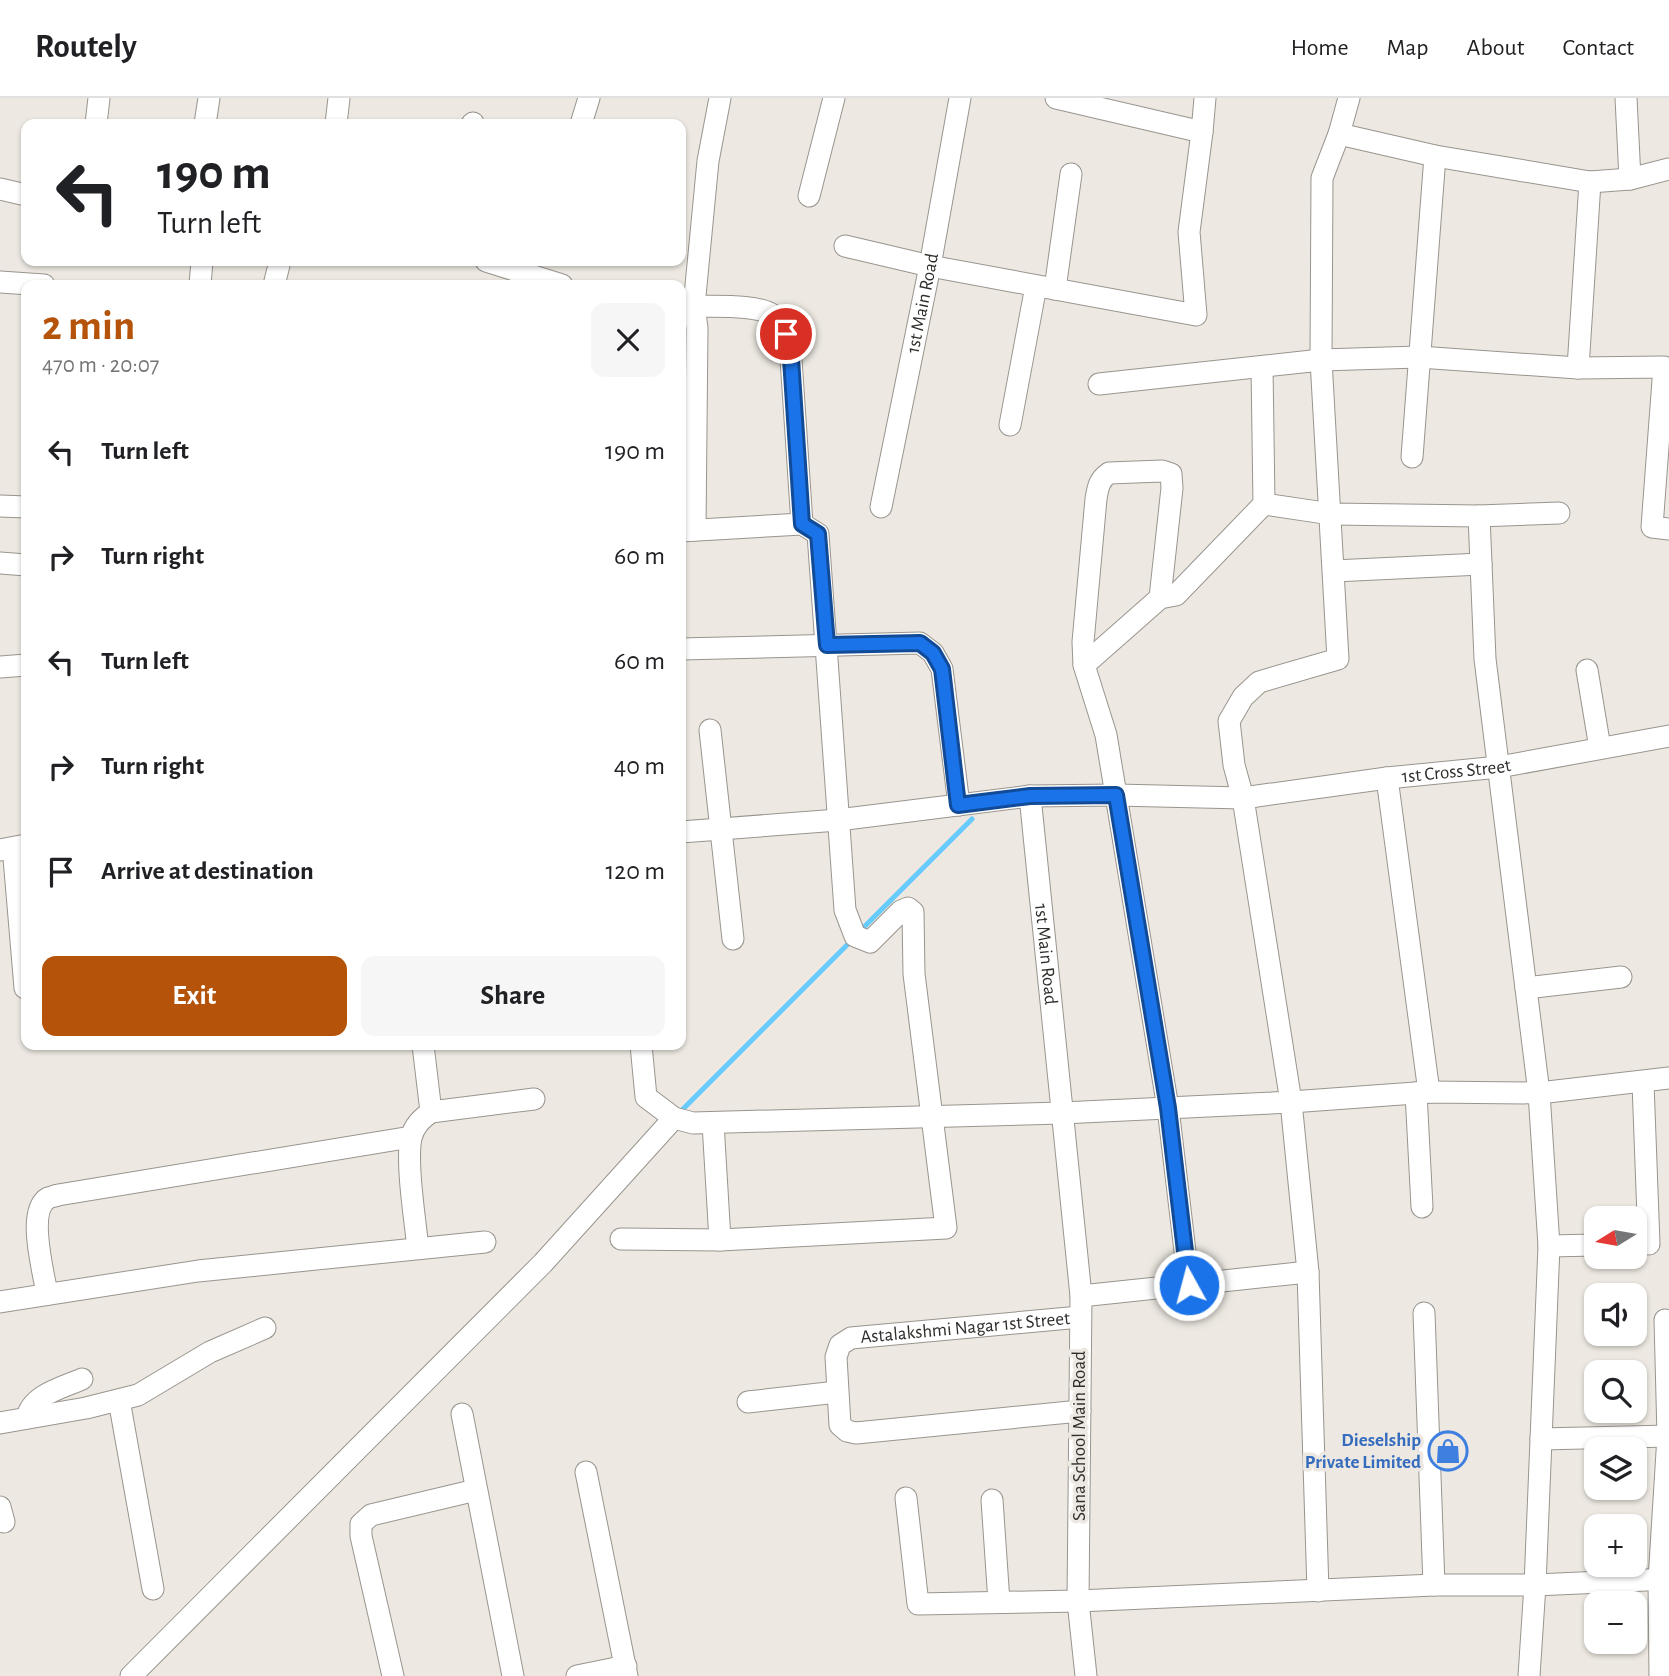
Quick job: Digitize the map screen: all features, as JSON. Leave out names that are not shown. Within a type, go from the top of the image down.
[{"type":"street","points":[[97,119],[99,98]]},
{"type":"street","points":[[206,119],[209,98]]},
{"type":"street","points":[[337,119],[339,98]]},
{"type":"street","points":[[583,119],[589,98]]},
{"type":"street","points":[[621,1239],[720,1240],[946,1228],[915,974],[913,912],[908,908],[901,911],[870,942],[855,936],[845,910],[818,534],[802,524],[688,531],[698,365],[687,306],[720,98]]},
{"type":"street","points":[[809,196],[834,98]]},
{"type":"street","name":"1st Main Road","points":[[881,507],[930,266],[960,98]]},
{"type":"street","points":[[845,246],[930,266],[1196,315],[1189,232],[1205,98]]},
{"type":"street","points":[[1318,1591],[1308,1272],[1292,1102],[1243,798],[1234,765],[1229,721],[1243,697],[1259,681],[1338,659],[1321,360],[1322,178],[1349,98]]},
{"type":"street","points":[[1626,98],[1630,179]]},
{"type":"street","points":[[1067,100],[1202,132]]},
{"type":"street","points":[[1339,134],[1435,156],[1590,182],[1630,179],[1669,169]]},
{"type":"street","points":[[1412,457],[1435,156]]},
{"type":"street","points":[[1010,425],[1071,174]]},
{"type":"street","points":[[1578,368],[1590,182]]},
{"type":"street","points":[[0,189],[21,194]]},
{"type":"street","points":[[538,268],[555,280]]},
{"type":"street","points":[[0,282],[21,283]]},
{"type":"street","points":[[687,306],[762,310],[775,316],[784,327],[790,344],[802,524]]},
{"type":"street","points":[[1099,384],[1321,360],[1419,357],[1578,368],[1664,367],[1652,527],[1669,529]]},
{"type":"street","points":[[1084,665],[1160,598],[1176,595],[1264,504],[1262,366]]},
{"type":"street","points":[[1160,598],[1172,488],[1171,474],[1162,471],[1109,473],[1098,485],[1096,499],[1083,642],[1084,665],[1105,735],[1116,795],[1168,1108],[1189,1285]]},
{"type":"street","points":[[1264,504],[1331,514],[1479,516],[1559,513]]},
{"type":"street","points":[[0,506],[21,508]]},
{"type":"street","points":[[1479,516],[1485,659],[1539,1093],[1549,1246],[1529,1676]]},
{"type":"street","points":[[0,563],[21,565]]},
{"type":"street","points":[[1334,571],[1481,564]]},
{"type":"street","points":[[686,649],[920,643],[933,653],[942,669],[958,805]]},
{"type":"street","points":[[0,667],[21,665]]},
{"type":"street","points":[[1587,670],[1600,748]]},
{"type":"street","points":[[710,730],[733,939]]},
{"type":"street","name":"1st Cross Street","points":[[686,832],[838,820],[1030,796],[1243,798],[1387,778],[1499,767],[1669,736]]},
{"type":"street","points":[[1387,778],[1422,1092],[1422,1207]]},
{"type":"street","name":"1st Main Road","points":[[1030,796],[1062,1113]]},
{"type":"street","points":[[14,851],[15,926],[21,963]]},
{"type":"street","points":[[1526,988],[1621,977]]},
{"type":"street","points":[[424,1050],[431,1112]]},
{"type":"street","points":[[641,1050],[646,1097],[674,1118],[693,1123],[1062,1113],[1292,1102],[1422,1092],[1539,1093],[1669,1078]]},
{"type":"street","points":[[1643,1083],[1651,1244]]},
{"type":"street","points":[[418,1248],[411,1138],[419,1120],[431,1112],[534,1099]]},
{"type":"street","name":"Sana School Main Road","points":[[1062,1113],[1080,1306],[1078,1601],[1086,1676]]},
{"type":"street","points":[[131,1676],[543,1263],[674,1118]]},
{"type":"street","points":[[713,1123],[720,1240]]},
{"type":"street","points":[[47,1294],[36,1222],[39,1209],[46,1199],[411,1138]]},
{"type":"street","points":[[0,1302],[198,1271],[485,1242]]},
{"type":"street","points":[[1549,1246],[1584,1245]]},
{"type":"street","name":"Astalakshmi Nagar 1st Street","points":[[1080,1411],[856,1433],[847,1431],[840,1425],[836,1357],[840,1345],[851,1338],[1080,1306],[1189,1285],[1308,1272]]},
{"type":"street","points":[[1424,1313],[1434,1584]]},
{"type":"street","points":[[1660,1676],[1668,1436],[1665,1320]]},
{"type":"street","points":[[0,1423],[86,1408],[138,1395],[210,1352],[265,1328]]},
{"type":"street","points":[[27,1418],[34,1401],[82,1379]]},
{"type":"street","points":[[747,1402],[837,1392]]},
{"type":"street","points":[[119,1400],[153,1589]]},
{"type":"street","points":[[462,1414],[513,1676]]},
{"type":"street","points":[[1541,1438],[1668,1436]]},
{"type":"street","points":[[577,1676],[627,1671],[586,1472]]},
{"type":"street","points":[[393,1676],[361,1536],[361,1524],[371,1515],[476,1490]]},
{"type":"street","points":[[906,1498],[918,1604],[1078,1601],[1434,1584],[1535,1585],[1664,1580]]},
{"type":"street","points":[[992,1500],[999,1602]]},
{"type":"waterway","points":[[859,932],[972,819]]},
{"type":"waterway","points":[[679,1113],[853,939]]},
{"type":"place","name":"Dieselship Private Limited","points":[[1448,1451]]},
{"type":"route","points":[[786,334],[790,344],[802,524],[818,534],[827,645],[920,643],[933,653],[942,669],[958,805],[1030,796],[1116,795],[1168,1108],[1189,1285]]}]
